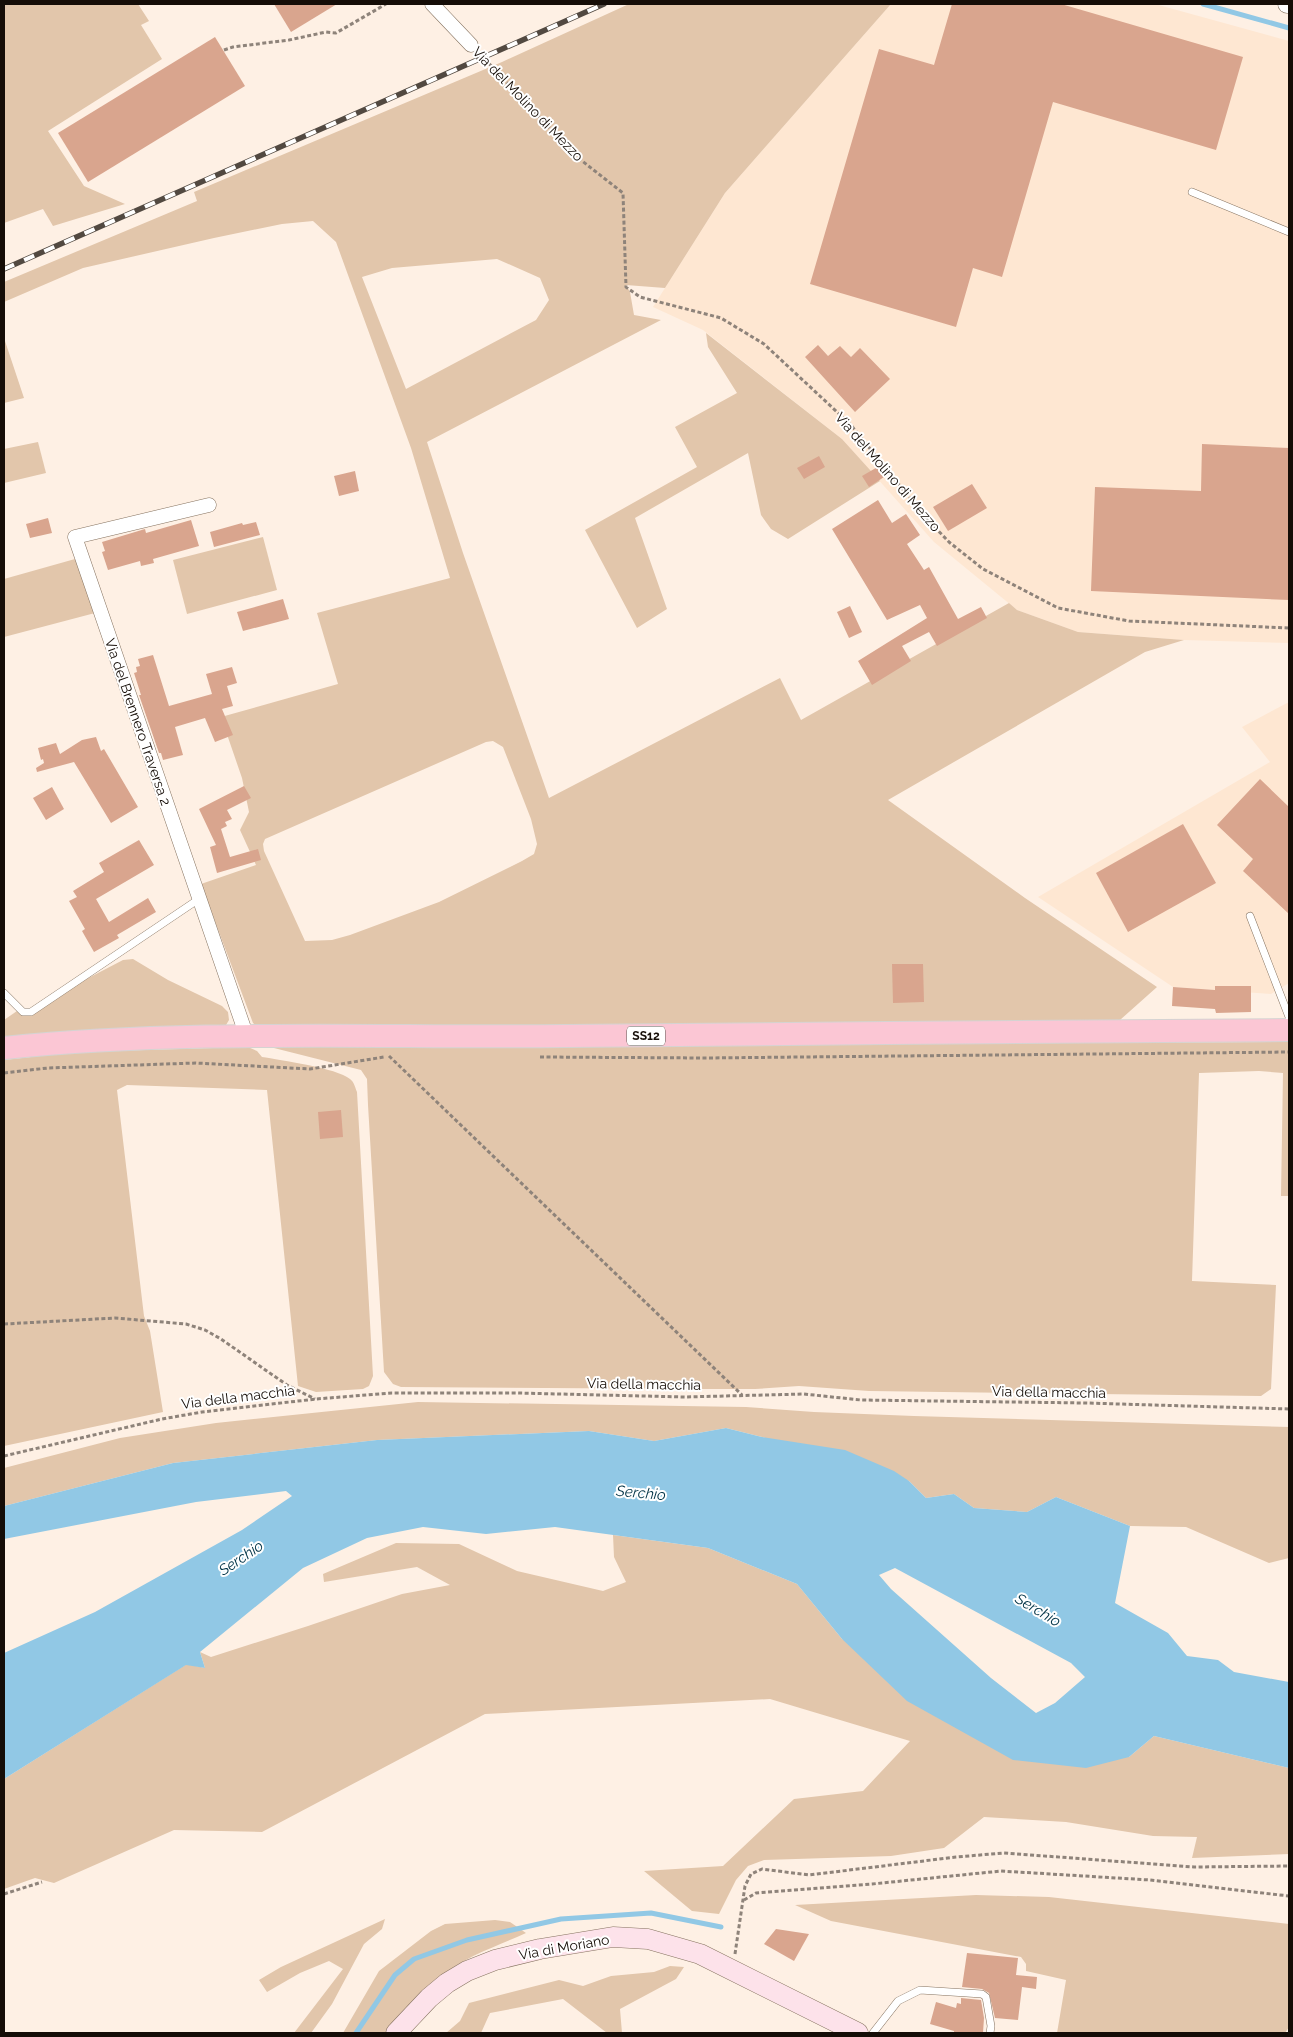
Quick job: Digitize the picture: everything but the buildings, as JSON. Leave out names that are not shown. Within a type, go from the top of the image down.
[{"type":"main road","name":"SS12","points":[[4,1048],[68,1042],[247,1037],[1289,1030]]},
{"type":"main road","name":"Via di Moriano","points":[[396,2033],[429,1998],[447,1983],[467,1971],[495,1960],[540,1949],[613,1937],[648,1939],[700,1954],[858,2033]]},
{"type":"street","name":"Via del Molino di Mezzo","points":[[432,4],[471,45]]},
{"type":"street","name":"Via del Brennero Traversa 2","points":[[209,505],[75,537],[247,1037]]},
{"type":"lane","points":[[1192,192],[1289,232]]},
{"type":"lane","points":[[4,993],[23,1012],[30,1012],[199,899]]},
{"type":"lane","points":[[1250,916],[1289,1017]]},
{"type":"lane","points":[[873,2033],[898,2001],[920,1990],[982,1994],[986,1997],[991,2026],[990,2033]]},
{"type":"path","points":[[224,50],[233,46],[289,40],[326,32],[336,33],[386,4]]},
{"type":"path","name":"Via del Molino di Mezzo","points":[[471,45],[577,157],[623,193],[626,287],[640,297],[721,318],[764,344],[850,424],[926,518],[949,542],[983,568],[1058,608],[1129,621],[1289,628]]},
{"type":"path","points":[[537,1057],[724,1058],[1289,1052]]},
{"type":"path","points":[[389,1056],[742,1395]]},
{"type":"path","points":[[4,1073],[48,1068],[196,1063],[310,1069],[398,1056]]},
{"type":"path","points":[[4,1324],[115,1318],[186,1324],[205,1330],[221,1339],[281,1381],[316,1399]]},
{"type":"path","name":"Via della macchia","points":[[4,1456],[178,1416],[316,1399],[392,1393],[527,1393],[685,1397],[804,1394],[861,1400],[1086,1403],[1289,1409]]},
{"type":"path","points":[[732,1969],[745,1886],[751,1874],[762,1868],[809,1875],[1004,1853],[1194,1867],[1289,1866]]},
{"type":"path","points":[[743,1900],[756,1893],[1001,1871],[1150,1880],[1289,1896]]},
{"type":"path","points":[[4,1894],[42,1882]]},
{"type":"shaded area","points":[[4,4],[138,4],[149,21],[141,25],[162,59],[48,131],[84,186],[125,204],[53,226],[43,209],[4,223]]},
{"type":"shaded area","points":[[629,4],[891,4],[725,193],[665,288],[626,285],[630,292],[634,315],[661,320],[427,442],[463,553],[549,798],[780,678],[801,720],[1009,603],[1017,610],[1078,632],[1184,640],[1145,652],[888,800],[1025,898],[1157,987],[1120,1020],[259,1028],[253,1023],[201,884],[256,865],[240,830],[249,812],[242,778],[221,717],[338,684],[317,613],[450,578],[411,448],[336,242],[313,221],[282,224],[83,268],[4,302],[4,282],[197,201],[194,192],[502,62]],"holes":[[[497,259],[540,278],[549,300],[536,320],[406,389],[362,277],[392,268]],[[493,741],[503,747],[531,819],[537,844],[534,854],[439,902],[350,935],[332,940],[305,941],[264,851],[263,844],[265,839],[486,742]]]},
{"type":"shaded area","points":[[891,4],[1155,4],[1289,41],[1289,643],[1184,640],[1078,632],[1017,610],[934,542],[842,439],[703,330],[653,307],[725,193]]},
{"type":"shaded area","points":[[706,333],[842,439],[880,481],[788,539],[771,529],[761,515],[748,453],[635,518],[667,609],[637,628],[585,530],[697,467],[675,427],[737,393],[708,347]]},
{"type":"shaded area","points":[[4,338],[24,398],[4,403]]},
{"type":"shaded area","points":[[38,442],[46,473],[4,483],[4,449]]},
{"type":"shaded area","points":[[263,537],[277,590],[187,614],[173,560]]},
{"type":"shaded area","points":[[75,559],[95,613],[4,637],[4,579]]},
{"type":"shaded area","points":[[1289,702],[1289,983],[1271,994],[1173,987],[1038,897],[1270,762],[1242,727]]},
{"type":"shaded area","points":[[133,959],[168,980],[222,1006],[228,1012],[229,1020],[226,1025],[4,1038],[4,1020],[17,1011],[28,1014],[40,1010],[75,985],[123,960]]},
{"type":"shaded area","points":[[1289,1042],[1289,1196],[1281,1196],[1283,1073],[1259,1071],[1199,1073],[1192,1281],[1276,1285],[1271,1389],[1261,1396],[869,1391],[799,1386],[755,1389],[401,1387],[393,1384],[384,1372],[367,1079],[361,1070],[270,1047]]},
{"type":"shaded area","points":[[248,1047],[257,1051],[262,1057],[308,1065],[343,1075],[350,1079],[357,1092],[373,1376],[369,1386],[363,1389],[316,1392],[298,1386],[267,1090],[127,1085],[117,1090],[144,1316],[150,1331],[163,1412],[4,1446],[4,1060],[76,1052]]},
{"type":"shaded area","points":[[418,1402],[746,1407],[914,1416],[1289,1427],[1289,1558],[1269,1563],[1186,1527],[1130,1526],[1056,1497],[1027,1512],[974,1508],[954,1494],[926,1498],[909,1481],[726,1428],[654,1441],[589,1431],[377,1440],[173,1463],[4,1506],[4,1468],[120,1438],[216,1423]]},
{"type":"shaded area","points":[[613,1535],[708,1548],[797,1584],[842,1639],[1129,1757],[1154,1736],[1289,1768],[1289,1854],[1192,1858],[1197,1837],[1153,1836],[1066,1822],[984,1817],[944,1848],[891,1856],[764,1860],[748,1866],[736,1880],[719,1914],[692,1911],[644,1871],[723,1866],[794,1799],[863,1791],[910,1741],[770,1699],[485,1714],[262,1832],[174,1830],[54,1883],[35,1878],[4,1889],[4,1779],[187,1664],[205,1668],[200,1652],[211,1657],[402,1594],[450,1585],[417,1567],[324,1582],[323,1574],[396,1543],[459,1544],[517,1571],[603,1591],[626,1582],[614,1557]]},
{"type":"shaded area","points":[[976,1895],[1049,1897],[1289,1924],[1289,2027],[1285,2033],[1057,2033],[1066,1980],[1026,1971],[1026,1964],[1021,1957],[831,1921],[795,1905]]},
{"type":"shaded area","points":[[385,1919],[382,1929],[364,1944],[332,2004],[311,2033],[294,2033],[343,1969],[329,1961],[300,1973],[267,1992],[259,1980],[281,1967]]},
{"type":"shaded area","points":[[495,1920],[510,1922],[526,1933],[471,1957],[450,1970],[434,1984],[389,2033],[343,2033],[379,1971],[431,1931],[445,1924]]},
{"type":"shaded area","points":[[670,1966],[684,1967],[676,1979],[620,2009],[622,2033],[607,2033],[563,1999],[490,2013],[481,2033],[446,2033],[460,2021],[469,2003],[559,1980],[583,1986],[611,1976],[654,1972]]},
{"type":"water","name":"Serchio","points":[[726,1428],[762,1437],[845,1450],[894,1471],[909,1481],[926,1498],[954,1494],[974,1508],[1027,1512],[1056,1497],[1130,1526],[1115,1603],[1168,1633],[1187,1656],[1218,1660],[1234,1672],[1289,1682],[1289,1768],[1154,1736],[1129,1757],[1086,1768],[1013,1760],[907,1701],[842,1639],[797,1584],[708,1548],[555,1527],[486,1534],[423,1527],[367,1538],[303,1568],[200,1652],[205,1668],[186,1665],[4,1779],[4,1653],[95,1612],[242,1530],[292,1496],[286,1491],[196,1502],[4,1539],[4,1506],[173,1463],[377,1440],[589,1431],[654,1441]],"holes":[[[895,1568],[1071,1663],[1085,1677],[1055,1703],[1036,1713],[991,1678],[891,1589],[879,1575]]]},
{"type":"waterway","points":[[1203,4],[1289,28]]},
{"type":"waterway","points":[[356,2033],[395,1975],[414,1959],[467,1940],[561,1919],[651,1913],[721,1927]]},
{"type":"railway","points":[[4,269],[604,4]]}]
